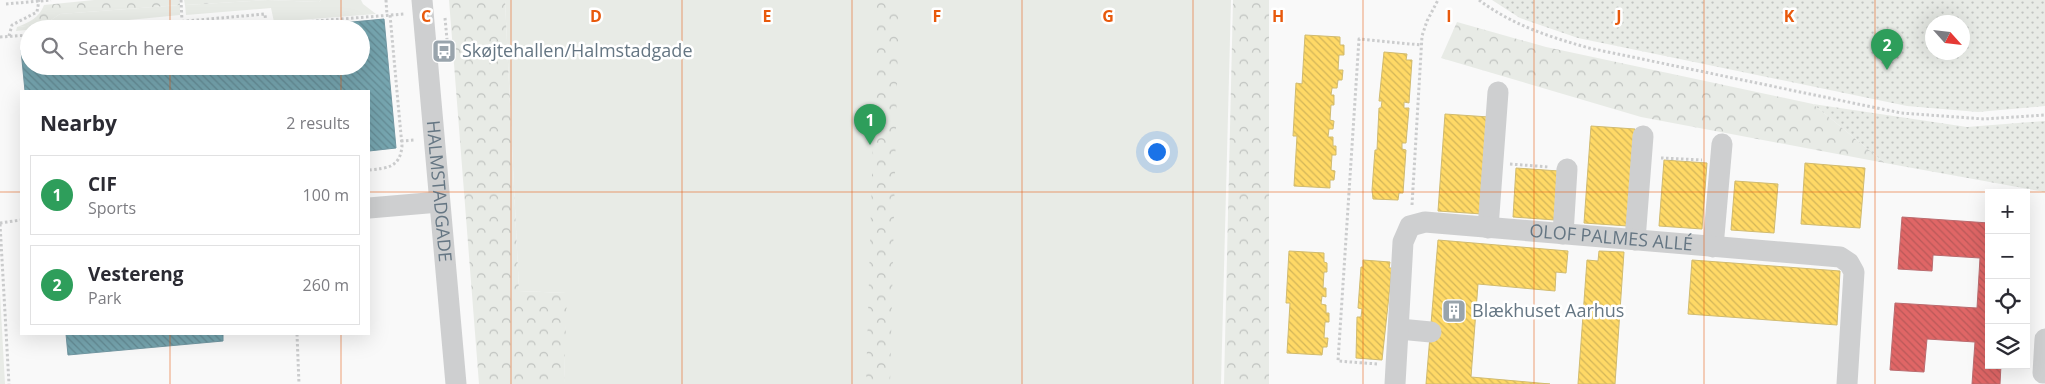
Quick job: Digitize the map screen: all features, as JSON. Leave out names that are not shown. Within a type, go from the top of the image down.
[{"type":"street","name":"HALMSTADGADE","points":[[422,0],[456,384]]},
{"type":"street","points":[[1488,228],[1498,92]]},
{"type":"street","points":[[1635,240],[1642,146]]},
{"type":"street","points":[[1714,247],[1721,153]]},
{"type":"street","points":[[1563,234],[1567,169]]},
{"type":"street","points":[[370,208],[439,202]]},
{"type":"street","name":"OLOF PALMES ALLÉ","points":[[1410,226],[1425,222],[1840,257],[1848,263],[1854,272],[1847,384]]},
{"type":"street","points":[[1396,375],[1403,242],[1410,226]]},
{"type":"street","points":[[1399,329],[1431,332]]},
{"type":"street","points":[[2045,339],[2043,373],[2045,373]]},
{"type":"path","points":[[22,20],[37,12],[39,0]]},
{"type":"path","points":[[6,4],[51,0]]},
{"type":"path","points":[[181,0],[182,20]]},
{"type":"path","points":[[370,170],[393,166],[401,157],[389,15],[386,0]]},
{"type":"path","points":[[1410,226],[1422,45],[1427,21],[1438,0]]},
{"type":"path","points":[[1479,0],[1494,12],[1550,38],[1589,48],[1901,113],[1984,119],[2045,114]]},
{"type":"path","points":[[203,20],[265,14],[266,20]]},
{"type":"path","points":[[328,20],[405,14]]},
{"type":"path","points":[[9,36],[12,25],[20,21]]},
{"type":"path","points":[[0,37],[20,35]]},
{"type":"path","points":[[1396,375],[1338,361],[1359,39],[1422,45]]},
{"type":"path","points":[[401,141],[416,140]]},
{"type":"path","points":[[1642,146],[1721,153]]},
{"type":"path","points":[[1493,163],[1567,169]]},
{"type":"path","points":[[9,384],[0,224],[20,220]]},
{"type":"path","points":[[297,335],[299,384]]},
{"type":"green space","points":[[94,0],[179,0],[180,5],[60,14],[51,20],[32,20],[40,13],[44,5]]},
{"type":"green space","points":[[184,0],[268,0],[185,5]]},
{"type":"green space","points":[[268,0],[319,2],[321,0],[361,0],[363,4],[376,14],[300,20],[274,20],[271,8],[186,15],[185,5]]},
{"type":"green space","points":[[268,0],[321,0],[319,2]]},
{"type":"green space","points":[[449,0],[505,0],[519,291],[567,293],[564,384],[479,384]]},
{"type":"green space","points":[[505,0],[1231,0],[1221,384],[564,384],[566,293],[519,291]]},
{"type":"green space","points":[[877,0],[899,0],[890,384],[866,384]]},
{"type":"green space","points":[[1233,0],[1269,0],[1269,384],[1224,384]]},
{"type":"green space","points":[[1492,0],[2045,0],[2045,106],[1978,112],[1907,106],[1578,38],[1520,18]]},
{"type":"green space","points":[[180,5],[180,15],[129,20],[51,20],[60,14]]},
{"type":"green space","points":[[1457,22],[1546,47],[1813,104],[1885,163],[1641,117],[1441,58]]},
{"type":"green space","points":[[1813,104],[1967,127],[2045,121],[2045,192],[1885,163]]},
{"type":"green space","points":[[0,294],[5,384],[0,384]]},
{"type":"building: Homes","points":[[1305,35],[1340,37],[1340,45],[1344,45],[1344,55],[1339,55],[1338,70],[1343,70],[1342,80],[1338,80],[1337,88],[1332,88],[1331,95],[1334,95],[1334,105],[1331,105],[1330,120],[1334,121],[1333,129],[1329,129],[1328,137],[1333,137],[1336,155],[1332,155],[1331,170],[1335,171],[1334,180],[1330,180],[1330,188],[1294,186],[1297,136],[1293,136],[1296,83],[1302,84]]},
{"type":"building: Homes","points":[[1384,52],[1407,54],[1406,60],[1412,60],[1409,103],[1404,102],[1404,108],[1409,108],[1406,143],[1402,143],[1402,149],[1406,150],[1403,193],[1399,193],[1398,200],[1373,199],[1372,190],[1375,150],[1377,150],[1379,108],[1381,108],[1382,101],[1379,101]]},
{"type":"building: Homes","points":[[1445,114],[1489,117],[1482,214],[1438,211]]},
{"type":"building: Homes","points":[[1591,126],[1635,129],[1628,226],[1584,223]]},
{"type":"building: Homes","points":[[1664,160],[1707,163],[1702,229],[1659,226]]},
{"type":"building: Homes","points":[[1805,163],[1865,168],[1860,228],[1801,224]]},
{"type":"building: Homes","points":[[1516,168],[1559,171],[1555,220],[1513,217]]},
{"type":"building: Homes","points":[[1735,181],[1778,184],[1774,233],[1731,230]]},
{"type":"building: Homes","name":"Blækhuset Aarhus","points":[[1438,240],[1568,251],[1566,273],[1556,272],[1555,291],[1478,284],[1471,377],[1550,384],[1426,384]]},
{"type":"building: Homes","points":[[1289,251],[1324,253],[1327,272],[1324,272],[1323,288],[1326,288],[1326,297],[1322,296],[1321,304],[1326,305],[1326,313],[1329,313],[1329,322],[1325,322],[1324,338],[1328,338],[1327,347],[1323,347],[1322,355],[1287,353],[1290,303],[1286,303]]},
{"type":"building: Homes","points":[[1599,251],[1624,252],[1615,384],[1578,384],[1587,260],[1598,261]]},
{"type":"building: Homes","points":[[1363,260],[1390,262],[1389,268],[1392,268],[1382,360],[1356,358],[1357,317],[1361,317],[1362,309],[1358,308]]},
{"type":"building: Homes","points":[[1692,260],[1840,271],[1837,325],[1688,314]]},
{"type":"building: Shops","points":[[1902,217],[1985,223],[1985,369],[2001,369],[2000,384],[1972,384],[1975,342],[1927,339],[1924,372],[1890,370],[1895,303],[1977,308],[1980,258],[1933,255],[1932,271],[1898,269]]},
{"type":"building: Public","points":[[384,19],[396,148],[370,151],[370,90],[25,90],[23,75],[370,75],[370,20]]},
{"type":"building: Public","points":[[66,335],[223,335],[223,341],[68,355]]},
{"type":"place","name":"Skøjtehallen/Halmstadgade","points":[[444,51]]},
{"type":"place","name":"Vestereng","points":[[1887,70]]},
{"type":"place","name":"CIF","points":[[870,145]]},
{"type":"place","name":"Blækhuset Aarhus","points":[[1454,311]]}]
